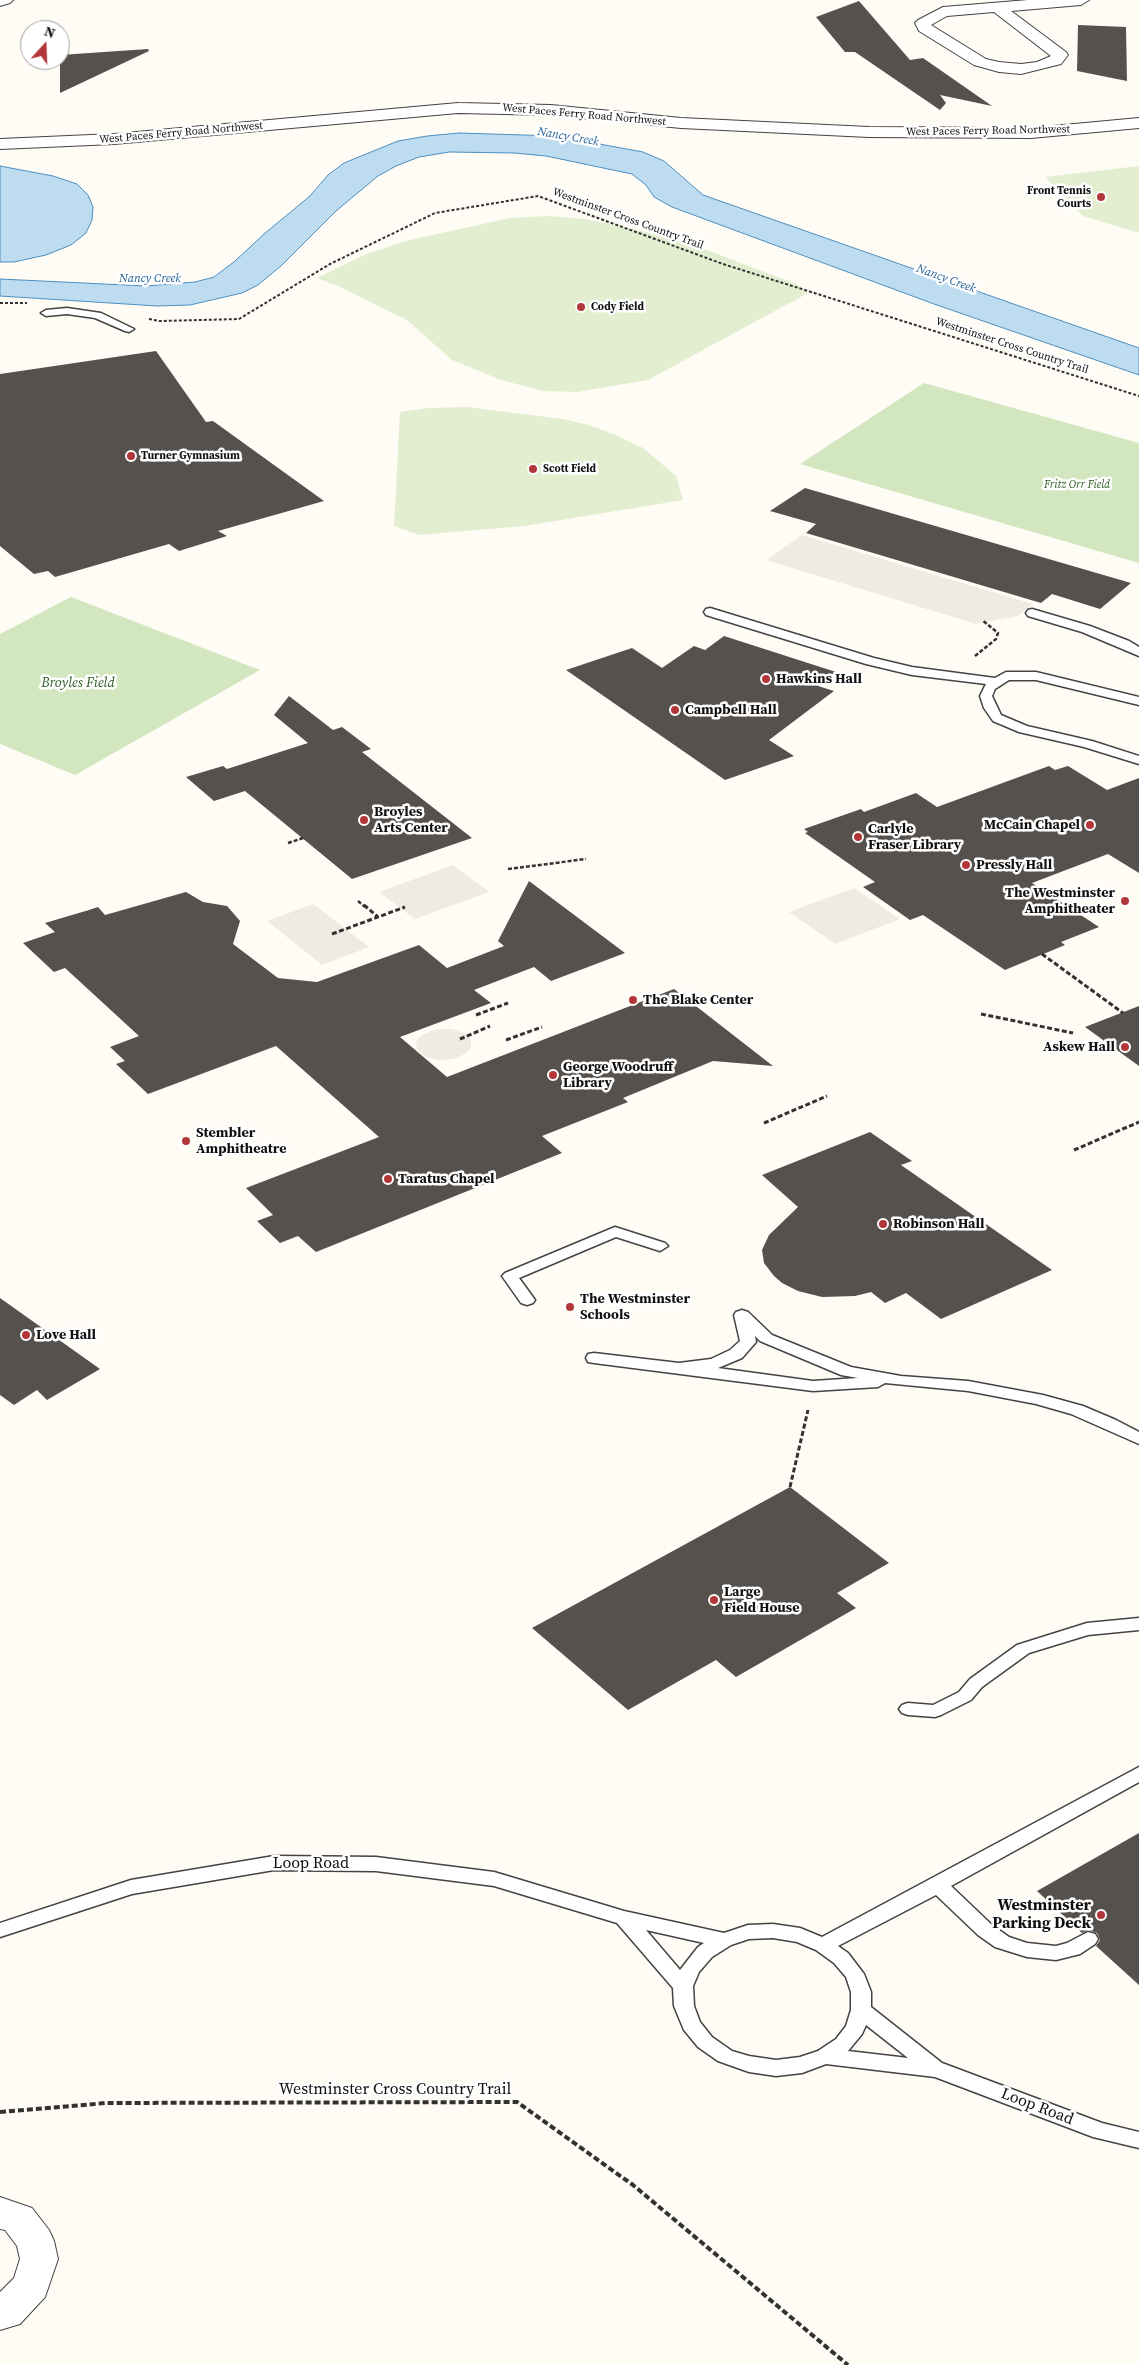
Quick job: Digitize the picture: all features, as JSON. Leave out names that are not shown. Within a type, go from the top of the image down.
[{"type":"street","points":[[0,1],[5,0]]},
{"type":"street","points":[[999,9],[1060,55],[1055,61],[1021,69],[999,67],[980,62],[924,28],[923,23],[943,12],[999,9],[1080,0]]},
{"type":"street","name":"West Paces Ferry Road Northwest","points":[[0,144],[114,139],[458,108],[551,110],[681,123],[869,132],[1031,133],[1139,123]]},
{"type":"street","points":[[0,2213],[18,2219],[35,2241],[39,2259],[32,2286],[6,2312],[0,2314]]},
{"type":"lane","points":[[46,313],[67,312],[97,315],[128,329]]},
{"type":"lane","points":[[710,612],[870,661],[912,671],[996,682]]},
{"type":"lane","points":[[1032,613],[1086,629],[1125,644],[1139,652]]},
{"type":"lane","points":[[1139,701],[1036,676],[1006,676],[990,686],[986,696],[990,708],[997,718],[1023,729],[1088,744],[1139,760]]},
{"type":"lane","points":[[528,1300],[510,1276],[615,1232],[660,1246]]},
{"type":"lane","points":[[679,1368],[714,1364],[736,1354],[748,1342],[742,1314],[766,1338],[847,1371],[901,1381],[968,1386],[1037,1399],[1077,1410],[1139,1439]]},
{"type":"lane","points":[[594,1358],[813,1386],[901,1381]]},
{"type":"lane","points":[[908,1709],[935,1711],[965,1696],[976,1683],[1023,1649],[1087,1629],[1139,1624]]},
{"type":"lane","points":[[823,1945],[938,1885],[1139,1774]]},
{"type":"lane","name":"Loop Road","points":[[0,1930],[131,1887],[274,1862],[376,1864],[494,1879],[624,1918],[724,1940]]},
{"type":"lane","points":[[938,1885],[985,1930],[1002,1942],[1027,1950],[1056,1953],[1073,1949],[1088,1939]]},
{"type":"lane","points":[[624,1918],[684,1986]]},
{"type":"lane","points":[[774,1931],[800,1935],[823,1945],[841,1958],[854,1974],[861,1992],[861,2010],[855,2029],[843,2044],[824,2056],[802,2065],[776,2068],[749,2064],[726,2056],[705,2042],[691,2025],[684,2006],[684,1986],[691,1968],[705,1952],[724,1940],[748,1932],[774,1931]]},
{"type":"lane","name":"Loop Road","points":[[861,2010],[936,2069]]},
{"type":"lane","name":"Loop Road","points":[[824,2056],[936,2069],[1100,2131],[1139,2140]]},
{"type":"path","name":"Westminster Cross Country Trail","points":[[141,317],[159,321],[239,320],[330,264],[436,213],[538,196],[723,264],[1139,396]]},
{"type":"path","points":[[0,303],[29,304]]},
{"type":"path","points":[[975,656],[996,639],[998,633],[982,620]]},
{"type":"path","points":[[288,843],[303,838]]},
{"type":"path","points":[[508,869],[586,859]]},
{"type":"path","points":[[358,901],[378,917]]},
{"type":"path","points":[[332,934],[405,907]]},
{"type":"path","points":[[1042,954],[1123,1013]]},
{"type":"path","points":[[476,1015],[508,1003]]},
{"type":"path","points":[[980,1014],[1073,1033]]},
{"type":"path","points":[[460,1039],[490,1026]]},
{"type":"path","points":[[506,1040],[542,1027]]},
{"type":"path","points":[[764,1123],[827,1096]]},
{"type":"path","points":[[1074,1150],[1139,1122]]},
{"type":"path","points":[[790,1487],[809,1404]]},
{"type":"path","name":"Westminster Cross Country Trail","points":[[0,2112],[106,2103],[517,2102],[633,2185],[848,2365]]},
{"type":"green space","name":"Front Tennis Courts","points":[[1139,166],[1139,233],[1083,216],[1045,177]]},
{"type":"green space","name":"Cody Field","points":[[549,216],[585,219],[646,232],[707,250],[796,284],[808,293],[648,380],[577,392],[543,391],[501,380],[452,360],[407,320],[338,286],[317,278],[364,255],[405,241],[510,218]]},
{"type":"green space","name":"Fritz Orr Field","points":[[924,383],[1139,443],[1139,563],[800,464]]},
{"type":"green space","name":"Scott Field","points":[[467,407],[563,419],[589,425],[616,435],[643,448],[676,476],[683,500],[525,526],[419,535],[394,526],[400,412],[427,408]]},
{"type":"green space","name":"Broyles Field","points":[[71,597],[260,670],[75,775],[0,744],[0,634]]},
{"type":"shaded area","points":[[802,535],[1033,604],[1018,616],[976,624],[766,560]]},
{"type":"shaded area","points":[[453,865],[489,892],[415,919],[379,892]]},
{"type":"shaded area","points":[[854,888],[900,919],[835,944],[789,912]]},
{"type":"shaded area","points":[[313,904],[369,947],[322,965],[267,921]]},
{"type":"shaded area","points":[[437,1029],[452,1029],[464,1033],[471,1040],[471,1048],[465,1054],[453,1059],[439,1060],[426,1057],[417,1050],[416,1041],[424,1034]]},
{"type":"water","points":[[459,133],[556,136],[643,152],[664,161],[703,195],[1139,348],[1139,375],[934,304],[672,207],[654,197],[646,185],[632,174],[546,156],[514,153],[449,152],[419,157],[396,166],[378,176],[336,211],[282,265],[258,285],[242,293],[190,305],[157,306],[0,296],[0,279],[146,286],[195,282],[214,277],[310,196],[328,175],[344,163],[398,141]]},
{"type":"water","points":[[0,166],[53,176],[77,184],[88,195],[93,207],[92,220],[86,233],[71,245],[46,255],[14,262],[0,262]]},
{"type":"building","points":[[859,1],[910,60],[923,58],[992,106],[940,95],[946,103],[940,110],[855,52],[845,52],[816,17]]},
{"type":"building","points":[[1078,25],[1126,27],[1127,81],[1077,71]]},
{"type":"building","points":[[148,49],[149,51],[60,93],[60,70],[70,70],[70,54]]},
{"type":"building","name":"Turner Gymnasium","points":[[156,351],[206,422],[213,421],[324,501],[218,531],[227,536],[179,551],[169,544],[55,577],[48,571],[34,574],[0,546],[0,374]]},
{"type":"building","points":[[805,488],[1131,583],[1100,609],[1052,594],[1041,603],[806,533],[816,524],[770,511]]},
{"type":"building","points":[[724,636],[836,672],[818,686],[834,691],[769,740],[794,756],[725,780],[566,670],[632,648],[662,668],[694,646],[705,650]]},
{"type":"building","name":"Broyles Arts Center","points":[[289,696],[333,730],[342,727],[371,749],[362,752],[472,838],[352,879],[245,791],[214,801],[186,777],[223,766],[227,769],[308,743],[274,715]]},
{"type":"building","name":"Pressly Hall","points":[[1049,766],[1055,770],[1068,766],[1107,790],[1139,778],[1139,873],[1108,854],[1032,883],[1099,927],[1061,942],[1065,945],[1005,970],[923,915],[910,920],[863,887],[875,882],[805,833],[808,832],[804,829],[861,809],[864,812],[916,793],[937,807]]},
{"type":"building","points":[[529,881],[625,953],[551,981],[534,967],[474,990],[491,1003],[400,1037],[447,1077],[674,989],[773,1066],[713,1061],[623,1098],[628,1102],[542,1136],[562,1153],[316,1252],[298,1236],[280,1243],[257,1221],[273,1215],[246,1188],[379,1137],[276,1046],[148,1094],[116,1064],[125,1061],[110,1047],[139,1036],[65,968],[54,972],[23,943],[55,932],[45,923],[98,907],[105,915],[186,892],[203,902],[227,906],[240,921],[233,944],[278,978],[317,982],[419,945],[447,968],[504,946],[498,941]]},
{"type":"building","name":"Askew Hall","points":[[1139,1006],[1139,1066],[1085,1027]]},
{"type":"building","name":"Robinson Hall","points":[[870,1132],[912,1161],[901,1165],[1052,1270],[941,1319],[906,1293],[885,1303],[871,1292],[855,1296],[822,1297],[798,1291],[782,1283],[764,1263],[762,1250],[769,1235],[798,1207],[762,1175]]},
{"type":"building","name":"Love Hall","points":[[0,1298],[100,1369],[47,1400],[37,1390],[14,1405],[0,1395]]},
{"type":"building","name":"Large Field House","points":[[790,1487],[889,1563],[837,1593],[856,1608],[736,1677],[716,1660],[628,1710],[532,1628]]},
{"type":"building","name":"Westminster Parking Deck","points":[[1139,1833],[1139,1985],[1096,1946],[1100,1940],[1097,1933],[1089,1930],[1082,1933],[1037,1891]]},
{"type":"place","name":"Front Tennis Courts","points":[[1101,197]]},
{"type":"place","name":"Cody Field","points":[[581,307]]},
{"type":"place","name":"Turner Gymnasium","points":[[131,456]]},
{"type":"place","name":"Scott Field","points":[[533,469]]},
{"type":"place","name":"Hawkins Hall","points":[[766,679]]},
{"type":"place","name":"Campbell Hall","points":[[675,710]]},
{"type":"place","name":"Broyles Arts Center","points":[[364,820]]},
{"type":"place","name":"McCain Chapel","points":[[1090,825]]},
{"type":"place","name":"Carlyle Fraser Library","points":[[858,837]]},
{"type":"place","name":"Pressly Hall","points":[[966,865]]},
{"type":"place","name":"The Westminster Amphitheater","points":[[1125,901]]},
{"type":"place","name":"The Blake Center","points":[[633,1000]]},
{"type":"place","name":"Askew Hall","points":[[1125,1047]]},
{"type":"place","name":"George Woodruff Library","points":[[553,1075]]},
{"type":"place","name":"Stembler Amphitheatre","points":[[186,1141]]},
{"type":"place","name":"Taratus Chapel","points":[[388,1179]]},
{"type":"place","name":"Robinson Hall","points":[[883,1224]]},
{"type":"place","name":"The Westminster Schools","points":[[570,1307]]},
{"type":"place","name":"Love Hall","points":[[26,1335]]},
{"type":"place","name":"Large Field House","points":[[714,1600]]},
{"type":"place","name":"Westminster Parking Deck","points":[[1101,1915]]},
{"type":"water label","name":"Nancy Creek","points":[[568,137]]},
{"type":"water label","name":"Nancy Creek","points":[[150,279]]},
{"type":"water label","name":"Nancy Creek","points":[[946,279]]}]
